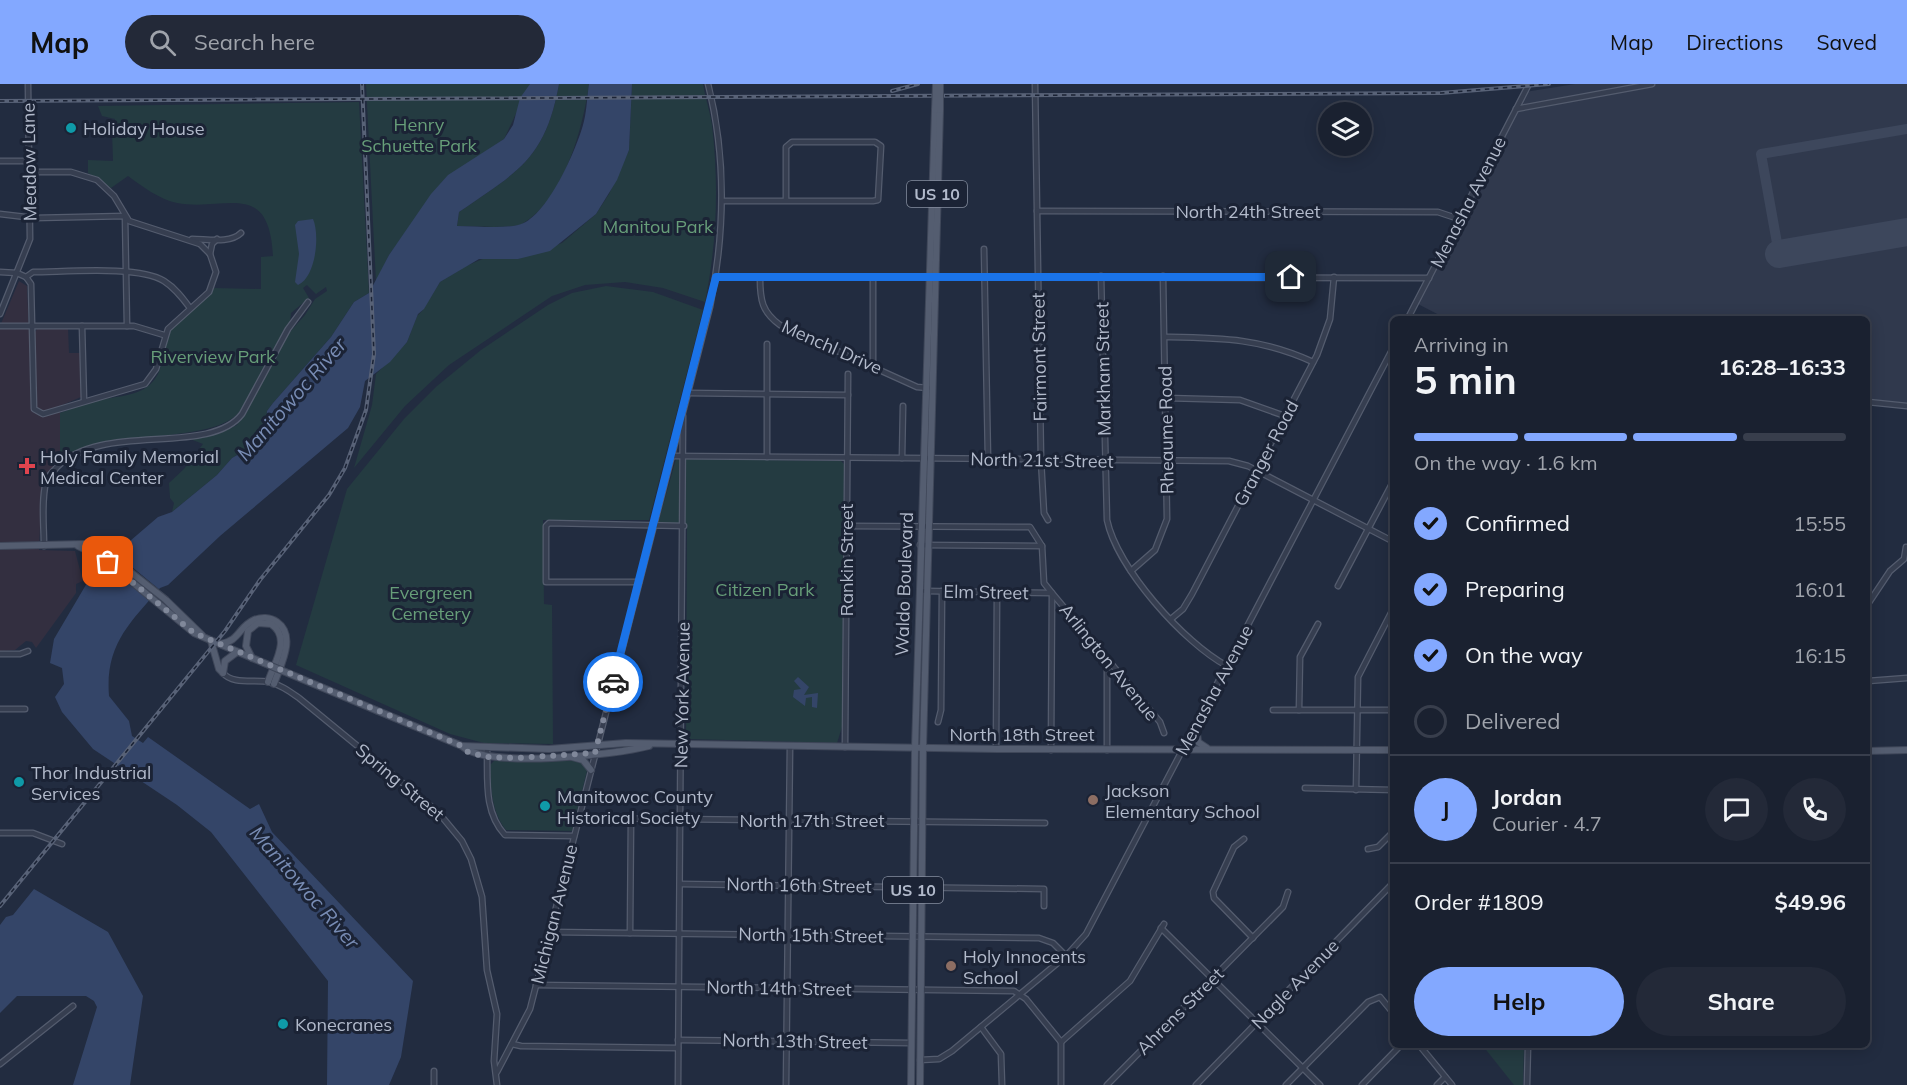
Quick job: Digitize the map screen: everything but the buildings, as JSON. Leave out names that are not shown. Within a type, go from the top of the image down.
[{"type":"main road","name":"Waldo Boulevard","points":[[920,1085],[924,748],[937,278],[936,84]]},
{"type":"main road","name":"Waldo Boulevard","points":[[911,1085],[915,748],[922,458],[928,278],[940,84]]},
{"type":"main road","points":[[0,546],[78,546],[110,559],[155,596],[194,633],[462,746],[468,752],[487,757]]},
{"type":"main road","points":[[219,645],[234,640],[247,625],[257,619],[268,618],[277,622],[284,630],[287,642],[271,683]]},
{"type":"main road","points":[[253,659],[246,645],[248,631],[258,623],[271,624],[280,632],[282,643],[271,683]]},
{"type":"main road","points":[[211,641],[219,669],[223,673]]},
{"type":"main road","points":[[223,673],[225,661],[237,652]]},
{"type":"main road","points":[[1196,725],[1198,742],[1210,750]]},
{"type":"main road","name":"North 18th Street","points":[[462,746],[549,749],[626,743],[651,746],[1051,750],[1390,750]]},
{"type":"main road","name":"North 18th Street","points":[[487,757],[565,756],[651,746]]},
{"type":"main road","points":[[1870,751],[1907,750]]},
{"type":"main road","points":[[565,756],[583,760],[591,770]]},
{"type":"street","name":"Meadow Lane","points":[[17,273],[30,239],[28,84]]},
{"type":"street","name":"Michigan Avenue","points":[[497,1072],[530,1010],[716,277],[723,201],[718,128],[708,84]]},
{"type":"street","name":"Fairmont Street","points":[[1035,84],[1041,460],[1044,513],[1048,520]]},
{"type":"street","name":"Menasha Avenue","points":[[1409,316],[1529,84]]},
{"type":"street","points":[[1516,109],[1652,84]]},
{"type":"street","points":[[723,201],[786,201],[878,200],[881,146],[875,142],[792,142],[786,147],[786,201]]},
{"type":"street","points":[[0,161],[29,161]]},
{"type":"street","points":[[0,272],[17,273],[27,277],[31,284],[34,406],[36,412],[46,414],[145,384],[156,369],[164,334],[176,319],[209,292],[215,281],[215,266],[210,254],[200,244],[140,225],[125,216],[106,187],[90,177],[70,172],[29,172]]},
{"type":"street","name":"North 24th Street","points":[[1037,211],[1438,212],[1459,219]]},
{"type":"street","points":[[0,214],[29,217],[125,216]]},
{"type":"street","points":[[125,216],[127,326]]},
{"type":"street","points":[[189,239],[236,238],[241,233]]},
{"type":"street","points":[[210,254],[212,244],[218,239]]},
{"type":"street","points":[[984,249],[988,459]]},
{"type":"street","points":[[27,277],[33,272],[125,272],[150,275],[164,280],[181,294],[190,308]]},
{"type":"street","points":[[0,314],[17,273]]},
{"type":"street","name":"Markham Street","points":[[1101,276],[1109,533],[1131,571],[1171,619],[1200,650],[1227,666]]},
{"type":"street","name":"Rheaume Road","points":[[1131,571],[1155,550],[1164,532],[1168,508],[1163,276]]},
{"type":"street","points":[[716,277],[1429,278]]},
{"type":"street","name":"Granger Road","points":[[1171,619],[1182,609],[1192,594],[1313,362],[1330,319],[1334,277]]},
{"type":"street","name":"Menchl Drive","points":[[760,278],[760,297],[769,317],[780,325],[925,388],[934,389]]},
{"type":"street","points":[[873,278],[873,365]]},
{"type":"street","points":[[44,546],[46,482],[63,462],[93,447],[204,433],[232,424],[241,415],[288,329],[308,302]]},
{"type":"street","points":[[0,326],[127,326],[149,328],[164,334]]},
{"type":"street","points":[[82,326],[84,401]]},
{"type":"street","points":[[1164,337],[1248,340],[1283,349],[1313,362]]},
{"type":"street","points":[[767,344],[767,457]]},
{"type":"street","name":"Menasha Avenue","points":[[911,1060],[943,1057],[1066,956],[1086,934],[1390,354]]},
{"type":"street","name":"Rankin Street","points":[[845,747],[848,374]]},
{"type":"street","points":[[688,393],[848,395]]},
{"type":"street","points":[[1166,398],[1240,400],[1285,416]]},
{"type":"street","points":[[1870,402],[1907,406]]},
{"type":"street","points":[[902,458],[903,406]]},
{"type":"street","name":"New York Avenue","points":[[678,1085],[685,456],[683,412]]},
{"type":"street","name":"North 21st Street","points":[[672,456],[1229,461],[1256,470],[1390,540]]},
{"type":"street","points":[[1338,586],[1390,487]]},
{"type":"street","points":[[639,582],[546,582],[546,526],[549,523],[684,526]]},
{"type":"street","points":[[847,526],[1030,527],[1042,546],[1043,579],[1052,593],[1051,750]]},
{"type":"street","points":[[920,545],[1042,546]]},
{"type":"street","points":[[1870,601],[1890,571],[1904,559],[1906,547]]},
{"type":"street","name":"Elm Street","points":[[919,591],[1052,593]]},
{"type":"street","points":[[938,722],[941,710],[942,591]]},
{"type":"street","points":[[996,749],[997,592]]},
{"type":"street","name":"Arlington Avenue","points":[[1052,593],[1160,722],[1164,734]]},
{"type":"street","points":[[1356,790],[1358,677],[1390,620]]},
{"type":"street","points":[[1299,710],[1300,657],[1317,624]]},
{"type":"street","points":[[0,654],[20,654],[28,651]]},
{"type":"street","points":[[1107,658],[1107,750]]},
{"type":"street","name":"Spring Street","points":[[223,673],[231,680],[271,683],[299,698],[438,812],[462,841],[471,859],[482,897],[487,970],[497,1014],[494,1060],[497,1085]]},
{"type":"street","points":[[1870,681],[1907,678]]},
{"type":"street","points":[[0,709],[25,709]]},
{"type":"street","points":[[1273,710],[1390,710]]},
{"type":"street","points":[[786,1085],[790,746]]},
{"type":"street","points":[[487,748],[489,806],[499,828],[506,835],[574,836]]},
{"type":"street","points":[[1305,788],[1390,790]]},
{"type":"street","name":"North 17th Street","points":[[579,818],[1045,822]]},
{"type":"street","points":[[630,933],[631,819]]},
{"type":"street","points":[[0,833],[33,833],[62,844]]},
{"type":"street","points":[[1368,849],[1378,847],[1390,835]]},
{"type":"street","points":[[1244,839],[1234,847],[1213,892],[1214,898],[1254,938]]},
{"type":"street","name":"North 16th Street","points":[[680,884],[1044,889],[1044,906]]},
{"type":"street","name":"Nagle Avenue","points":[[1196,1085],[1390,886]]},
{"type":"street","name":"Ahrens Street","points":[[1107,1085],[1254,938],[1283,907],[1288,892]]},
{"type":"street","points":[[1061,1042],[1131,981],[1163,926],[1320,1085]]},
{"type":"street","name":"North 15th Street","points":[[550,932],[1039,938],[1053,943],[1066,956]]},
{"type":"street","name":"North 14th Street","points":[[536,985],[1009,990],[1020,994]]},
{"type":"street","points":[[1020,994],[1061,1042],[1060,1085]]},
{"type":"street","points":[[1286,1085],[1376,997],[1390,1010]]},
{"type":"street","points":[[0,1064],[73,1006]]},
{"type":"street","points":[[981,1027],[1001,1054],[1002,1085]]},
{"type":"street","name":"North 13th Street","points":[[678,1040],[911,1043]]},
{"type":"street","points":[[512,1044],[678,1048]]},
{"type":"street","points":[[1362,1085],[1398,1048]]},
{"type":"street","points":[[1422,1048],[1452,1085]]},
{"type":"street","points":[[1527,1085],[1528,1048]]},
{"type":"street","points":[[434,1071],[434,1085]]},
{"type":"street","points":[[1437,1085],[1445,1077]]},
{"type":"shaded area","points":[[1575,84],[1907,84],[1907,407],[1870,401],[1870,316],[1441,316],[1416,303],[1525,92]]},
{"type":"shaded area","name":"Holy Family Memorial Medical Center","points":[[19,281],[27,286],[29,332],[35,332],[38,328],[68,328],[69,353],[80,353],[81,397],[60,406],[60,459],[42,482],[39,550],[75,551],[83,581],[76,584],[76,593],[36,648],[32,642],[26,641],[15,650],[0,651],[0,326]]},
{"type":"green space","name":"Henry Schuette Park","points":[[366,84],[530,84],[504,139],[442,182],[389,255],[376,282]]},
{"type":"green space","points":[[559,84],[589,84],[582,121],[569,162],[549,198],[537,213],[517,226],[457,226],[459,212],[513,174],[537,147],[553,110]]},
{"type":"green space","name":"Manitou Park","points":[[632,84],[703,84],[712,125],[716,170],[714,236],[705,302],[663,288],[625,282],[585,285],[552,296],[449,365],[405,406],[354,468],[372,405],[376,374],[407,342],[417,316],[440,282],[466,266],[485,258],[518,259],[562,243],[596,214],[609,194],[629,150]]},
{"type":"green space","name":"Riverview Park","points":[[359,102],[369,293],[354,302],[331,337],[273,403],[267,411],[266,429],[248,449],[232,458],[217,475],[172,512],[174,503],[170,498],[169,483],[184,469],[203,444],[190,439],[218,434],[237,425],[289,333],[315,299],[327,291],[326,287],[316,294],[307,285],[303,288],[309,298],[291,313],[290,322],[240,411],[227,422],[184,433],[104,443],[80,449],[60,459],[60,413],[95,401],[132,394],[147,387],[158,374],[169,332],[178,320],[205,299],[214,288],[261,289],[261,257],[273,256],[270,232],[263,216],[254,207],[227,203],[195,205],[177,203],[158,196],[128,176],[111,188],[88,173],[88,160],[113,161],[112,131],[120,131],[120,126],[115,126],[115,119],[102,116],[98,106]]},
{"type":"green space","name":"Evergreen Cemetery","points":[[606,286],[653,292],[703,310],[649,520],[543,520],[544,604],[552,605],[553,744],[484,743],[450,734],[296,665],[347,489],[404,419],[437,386],[481,350],[548,305],[572,293]]},
{"type":"green space","name":"Citizen Park","points":[[676,459],[841,461],[844,464],[842,727],[837,743],[686,739],[687,528],[657,527]]},
{"type":"green space","points":[[495,760],[580,761],[587,771],[572,831],[506,830],[497,815],[493,799],[490,765]]},
{"type":"green space","points":[[1485,1048],[1524,1048],[1523,1085],[1514,1085]]},
{"type":"water","name":"Manitowoc River","points":[[530,84],[559,84],[546,130],[537,147],[513,174],[459,212],[457,226],[503,227],[518,225],[529,220],[550,197],[568,164],[581,133],[589,84],[632,84],[629,150],[617,180],[596,214],[550,251],[518,259],[479,259],[440,282],[424,309],[418,314],[407,342],[390,362],[365,381],[360,407],[348,428],[220,536],[168,585],[160,588],[121,636],[111,663],[109,696],[129,721],[132,736],[143,743],[148,737],[250,809],[259,804],[272,832],[413,981],[401,1057],[389,1085],[327,1085],[328,981],[211,832],[177,805],[93,749],[62,712],[55,697],[64,684],[62,668],[50,663],[54,639],[87,583],[116,553],[158,517],[172,512],[217,475],[232,458],[248,449],[266,429],[267,411],[331,337],[354,302],[369,293],[389,255],[431,194],[448,175],[504,139],[513,125],[520,98]]},
{"type":"water","points":[[313,219],[316,245],[313,265],[304,281],[298,285],[295,282],[299,254],[295,225],[298,221]]},
{"type":"water","points":[[798,677],[809,687],[804,695],[818,693],[817,708],[812,707],[812,697],[806,698],[805,706],[793,697],[794,690],[801,689],[794,681]]},
{"type":"water","points":[[34,889],[108,932],[143,996],[130,1085],[73,1085],[97,1007],[94,1001],[86,996],[17,996],[0,1013],[0,925],[6,917],[13,915]]},
{"type":"pier","points":[[115,553],[160,590],[151,602],[105,565]]},
{"type":"taxiway","points":[[1779,254],[1761,154],[1907,129]]},
{"type":"runway","points":[[1779,254],[1907,232]]},
{"type":"railway","points":[[0,906],[225,631],[260,580],[329,495],[345,468],[366,410],[374,354],[362,84]]},
{"type":"railway","points":[[892,91],[918,84]]},
{"type":"railway","points":[[0,101],[1441,93],[1549,84]]},
{"type":"way so far","points":[[108,562],[194,633],[462,746],[468,752],[487,757],[546,758],[595,753],[613,682]]},
{"type":"place","name":"Holiday House","points":[[71,128]]},
{"type":"place","name":"Holy Family Memorial Medical Center","points":[[27,466]]},
{"type":"place","name":"Thor Industrial Services","points":[[19,782]]},
{"type":"place","name":"Jackson Elementary School","points":[[1093,800]]},
{"type":"place","name":"Manitowoc County Historical Society","points":[[545,806]]},
{"type":"place","name":"Holy Innocents School","points":[[951,966]]},
{"type":"place","name":"Konecranes","points":[[283,1024]]},
{"type":"route","points":[[613,682],[688,396],[716,277],[1291,277]]}]
